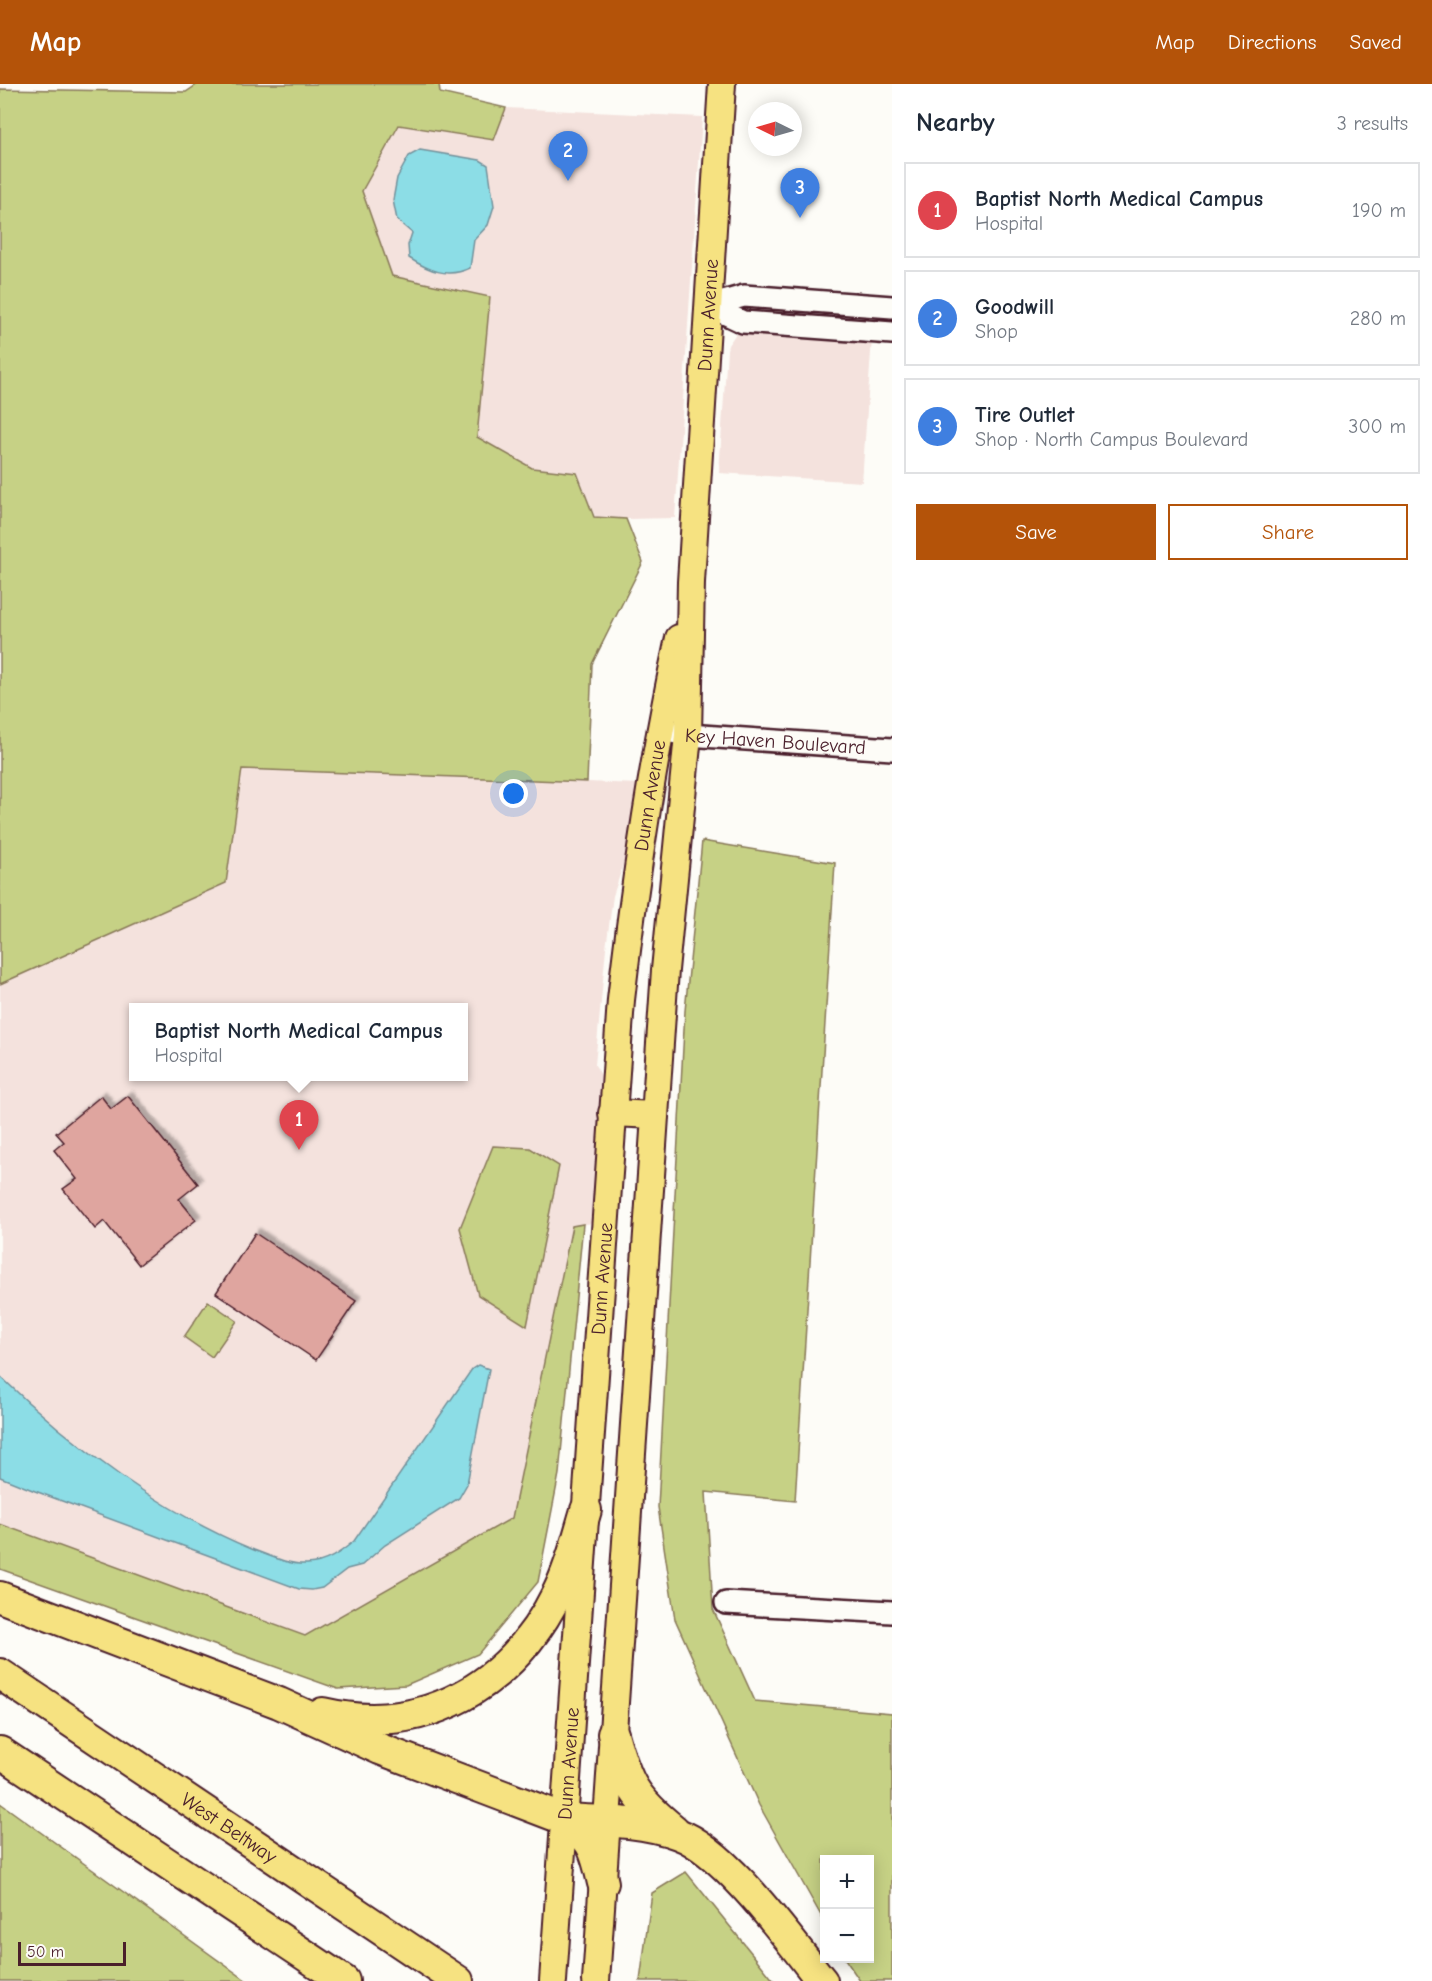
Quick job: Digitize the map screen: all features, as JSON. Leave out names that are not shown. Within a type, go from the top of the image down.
[{"type":"highway","points":[[279,1703],[340,1717],[387,1719],[416,1714],[436,1707],[484,1683],[511,1661],[543,1620],[559,1591],[586,1510]]},
{"type":"highway","points":[[0,1597],[279,1703],[380,1749],[564,1819],[646,1826],[679,1834]]},
{"type":"highway","name":"West Beltway","points":[[0,1674],[458,1981]]},
{"type":"highway","points":[[614,1734],[623,1769],[631,1786],[653,1813],[679,1834],[713,1855],[736,1878],[822,1981]]},
{"type":"highway","points":[[0,1752],[344,1981]]},
{"type":"highway","points":[[564,1819],[588,1838],[597,1859],[603,1883]]},
{"type":"main road","name":"Dunn Avenue","points":[[596,1981],[665,970],[688,735],[691,582],[722,84]]},
{"type":"main road","name":"Dunn Avenue","points":[[553,1981],[621,1000],[631,912],[659,730],[691,582]]},
{"type":"main road","points":[[612,1113],[655,1115]]},
{"type":"street","points":[[709,306],[744,296],[892,307]]},
{"type":"street","points":[[709,306],[743,322],[892,333]]},
{"type":"street","name":"Key Haven Boulevard","points":[[659,730],[688,735],[892,749]]},
{"type":"street","points":[[726,1603],[892,1612]]},
{"type":"shaded area","points":[[506,108],[702,117],[675,518],[595,517],[577,473],[532,468],[477,437],[490,297],[392,276],[362,191],[399,125],[493,140]]},
{"type":"shaded area","points":[[743,331],[872,338],[862,482],[719,473],[727,350],[735,335]]},
{"type":"shaded area","points":[[241,769],[639,784],[628,850],[613,896],[606,948],[595,1065],[602,1077],[593,1223],[572,1226],[512,1518],[305,1636],[0,1524],[0,984],[226,883]]},
{"type":"green space","points":[[198,84],[439,84],[440,93],[506,108],[494,140],[399,125],[362,191],[392,276],[490,297],[477,437],[532,468],[577,473],[594,517],[626,519],[643,562],[592,664],[587,782],[242,769],[226,883],[0,984],[0,89],[186,92]]},
{"type":"green space","points":[[702,841],[835,863],[795,1501],[706,1492],[713,1609],[755,1701],[892,1713],[892,1981],[860,1981],[848,1963],[874,1963],[874,1855],[820,1855],[820,1914],[759,1805],[675,1619],[658,1507],[685,1011]]},
{"type":"green space","points":[[493,1146],[530,1148],[559,1166],[527,1326],[478,1295],[460,1228]]},
{"type":"green space","points":[[583,1224],[559,1474],[538,1582],[478,1654],[406,1685],[338,1689],[0,1569],[0,1524],[305,1636],[512,1518],[572,1226]]},
{"type":"green space","points":[[208,1301],[237,1321],[212,1357],[184,1337]]},
{"type":"green space","points":[[0,1803],[247,1981],[0,1981]]},
{"type":"green space","points":[[686,1872],[774,1981],[640,1981],[652,1893]]},
{"type":"water","points":[[420,150],[480,160],[488,165],[494,206],[488,225],[474,240],[470,268],[453,273],[438,272],[409,258],[408,245],[412,233],[397,220],[393,200],[397,178],[409,156]]},
{"type":"water","points":[[478,1365],[489,1369],[467,1484],[459,1498],[385,1545],[362,1565],[347,1569],[322,1588],[299,1589],[0,1477],[0,1376],[88,1452],[152,1497],[186,1517],[220,1535],[273,1557],[293,1563],[320,1562],[332,1557],[354,1541],[472,1369]]},
{"type":"building","points":[[101,1096],[111,1109],[128,1096],[198,1184],[179,1199],[196,1220],[139,1265],[104,1221],[95,1229],[63,1189],[77,1179],[54,1150],[64,1142],[56,1133]]},
{"type":"building","points":[[255,1233],[356,1301],[316,1360],[216,1293]]},
{"type":"place","name":"Goodwill","points":[[568,181]]},
{"type":"place","name":"Tire Outlet","points":[[800,218]]},
{"type":"place","name":"Baptist North Medical Campus","points":[[299,1150]]}]
